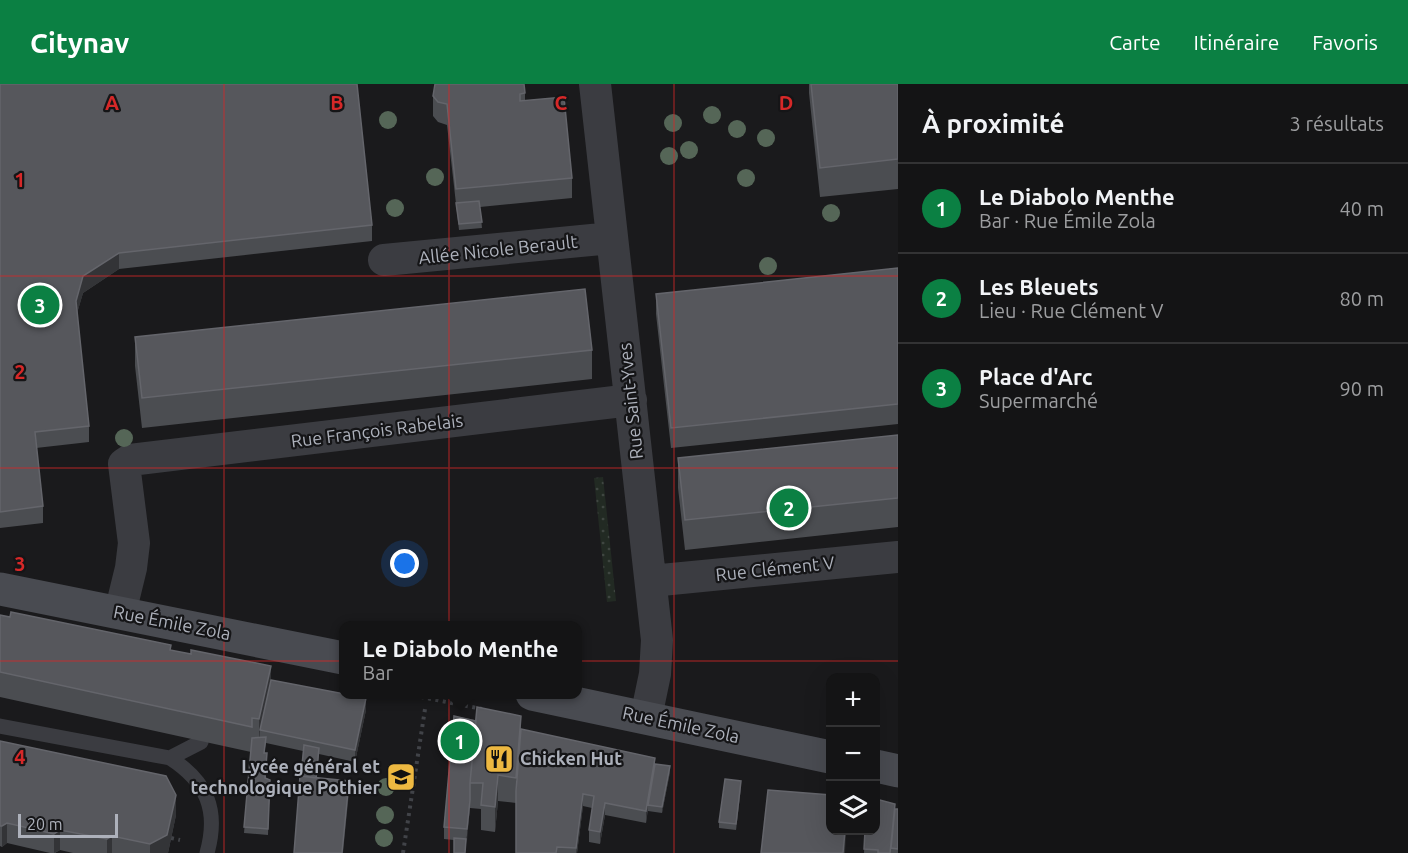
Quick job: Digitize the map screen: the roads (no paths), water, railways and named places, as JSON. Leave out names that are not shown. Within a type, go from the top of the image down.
[{"type":"street","name":"Rue Saint-Yves","points":[[595,84],[657,640],[655,674],[646,717]]},
{"type":"street","name":"Allée Nicole Berault","points":[[384,261],[612,238]]},
{"type":"street","name":"Rue François Rabelais","points":[[120,613],[131,568],[134,543],[124,464],[130,460],[631,400]]},
{"type":"street","name":"Rue Clément V","points":[[651,581],[898,557]]},
{"type":"street","name":"Rue Émile Zola","points":[[0,589],[120,613],[229,639],[339,656]]},
{"type":"street","name":"Rue Émile Zola","points":[[557,699],[826,756]]},
{"type":"street","points":[[880,767],[898,771]]},
{"type":"lane","points":[[0,726],[170,758],[187,769],[198,781],[207,797],[212,815],[207,853]]},
{"type":"lane","points":[[170,758],[201,742]]},
{"type":"place","name":"Place d'Arc","points":[[40,305]]},
{"type":"place","name":"Les Bleuets","points":[[789,508]]},
{"type":"place","name":"Le Diabolo Menthe","points":[[460,741]]},
{"type":"place","name":"Chicken Hut","points":[[499,759]]},
{"type":"place","name":"Lycée général et technologique Pothier","points":[[401,777]]}]
